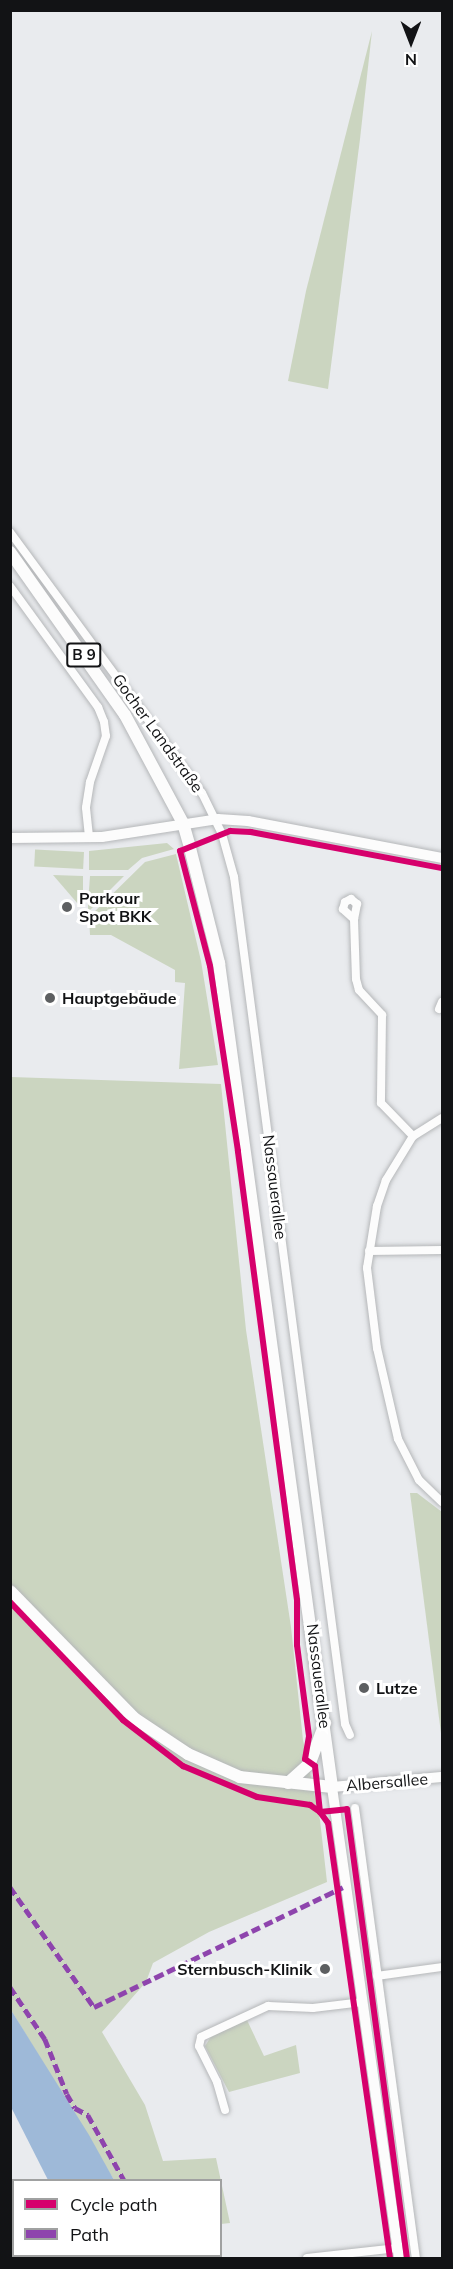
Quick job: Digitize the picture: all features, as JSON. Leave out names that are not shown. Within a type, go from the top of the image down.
[{"type":"main road","name":"Gocher Landstraße","points":[[10,552],[124,715],[183,823]]},
{"type":"main road","name":"Nassauerallee","points":[[183,823],[219,963],[332,1787]]},
{"type":"main road","points":[[10,1591],[150,1731],[228,1774],[332,1787]]},
{"type":"main road","points":[[288,1783],[310,1763],[325,1723]]},
{"type":"street","name":"Gocher Landstraße","points":[[10,532],[223,819]]},
{"type":"street","name":"Gocher Landstraße","points":[[10,586],[98,707],[104,722],[106,736],[90,782],[86,808],[89,838]]},
{"type":"street","points":[[10,838],[89,838],[223,819],[442,858]]},
{"type":"street","name":"Nassauerallee","points":[[223,819],[234,877],[345,1724],[350,1735]]},
{"type":"street","points":[[354,919],[356,980],[359,990],[382,1016],[381,1103],[413,1136]]},
{"type":"street","points":[[442,1118],[413,1136],[386,1180],[377,1206],[369,1251],[369,1292],[377,1348],[398,1439],[419,1480],[442,1502]]},
{"type":"street","points":[[369,1251],[442,1250]]},
{"type":"street","name":"Albersallee","points":[[332,1787],[442,1778]]},
{"type":"street","name":"Nassauerallee","points":[[307,2259],[398,2253],[332,1787]]},
{"type":"street","points":[[355,1808],[416,2259]]},
{"type":"street","points":[[377,1976],[442,1967]]},
{"type":"street","points":[[225,2110],[217,2082],[198,2046],[201,2037],[268,2006],[313,2008],[363,2002]]},
{"type":"green space","points":[[372,31],[328,389],[288,381],[306,291]]},
{"type":"green space","points":[[167,843],[174,849],[142,858],[128,870],[89,870],[89,851]]},
{"type":"green space","points":[[35,849],[84,852],[83,869],[34,866]]},
{"type":"green space","points":[[176,854],[201,961],[218,1065],[179,1069],[185,983],[175,982],[175,970],[111,935],[90,935],[89,917],[145,862]]},
{"type":"green space","points":[[53,875],[83,876],[83,899],[78,904]]},
{"type":"green space","points":[[90,876],[124,876],[88,912],[88,904]]},
{"type":"green space","points":[[11,1077],[221,1084],[246,1330],[291,1627],[303,1740],[320,1820],[327,1882],[209,1932],[153,1963],[146,1982],[102,2032],[145,2105],[163,2161],[216,2158],[221,2179],[113,2179],[11,2010]]},
{"type":"green space","points":[[410,1493],[417,1493],[442,1512],[442,1741]]},
{"type":"green space","points":[[246,2018],[264,2056],[296,2045],[300,2073],[229,2092],[205,2046],[212,2035]]},
{"type":"green space","points":[[222,2186],[230,2223],[222,2224]]},
{"type":"green space","points":[[151,2257],[204,2257],[204,2258]]},
{"type":"water","points":[[11,2010],[89,2135],[113,2179],[47,2179],[11,2107]]},
{"type":"water","points":[[86,2257],[151,2257],[151,2258]]},
{"type":"marked path","points":[[10,1887],[94,2007],[343,1887]]},
{"type":"marked path","points":[[10,1987],[45,2039],[75,2108],[88,2115],[123,2179]]},
{"type":"cycle path","points":[[390,2258],[328,1823],[320,1812],[315,1766],[305,1759],[309,1736],[297,1645],[297,1600],[238,1151],[210,966],[180,851],[230,831],[251,832],[442,868]]},
{"type":"cycle path","points":[[10,1602],[123,1720],[183,1766],[257,1797],[310,1805],[320,1812],[347,1809],[407,2258]]},
{"type":"place","name":"Parkour Spot BKK","points":[[67,907]]},
{"type":"place","name":"Hauptgebäude","points":[[50,998]]},
{"type":"place","name":"Lutze","points":[[364,1688]]},
{"type":"place","name":"Sternbusch-Klinik","points":[[325,1969]]}]
